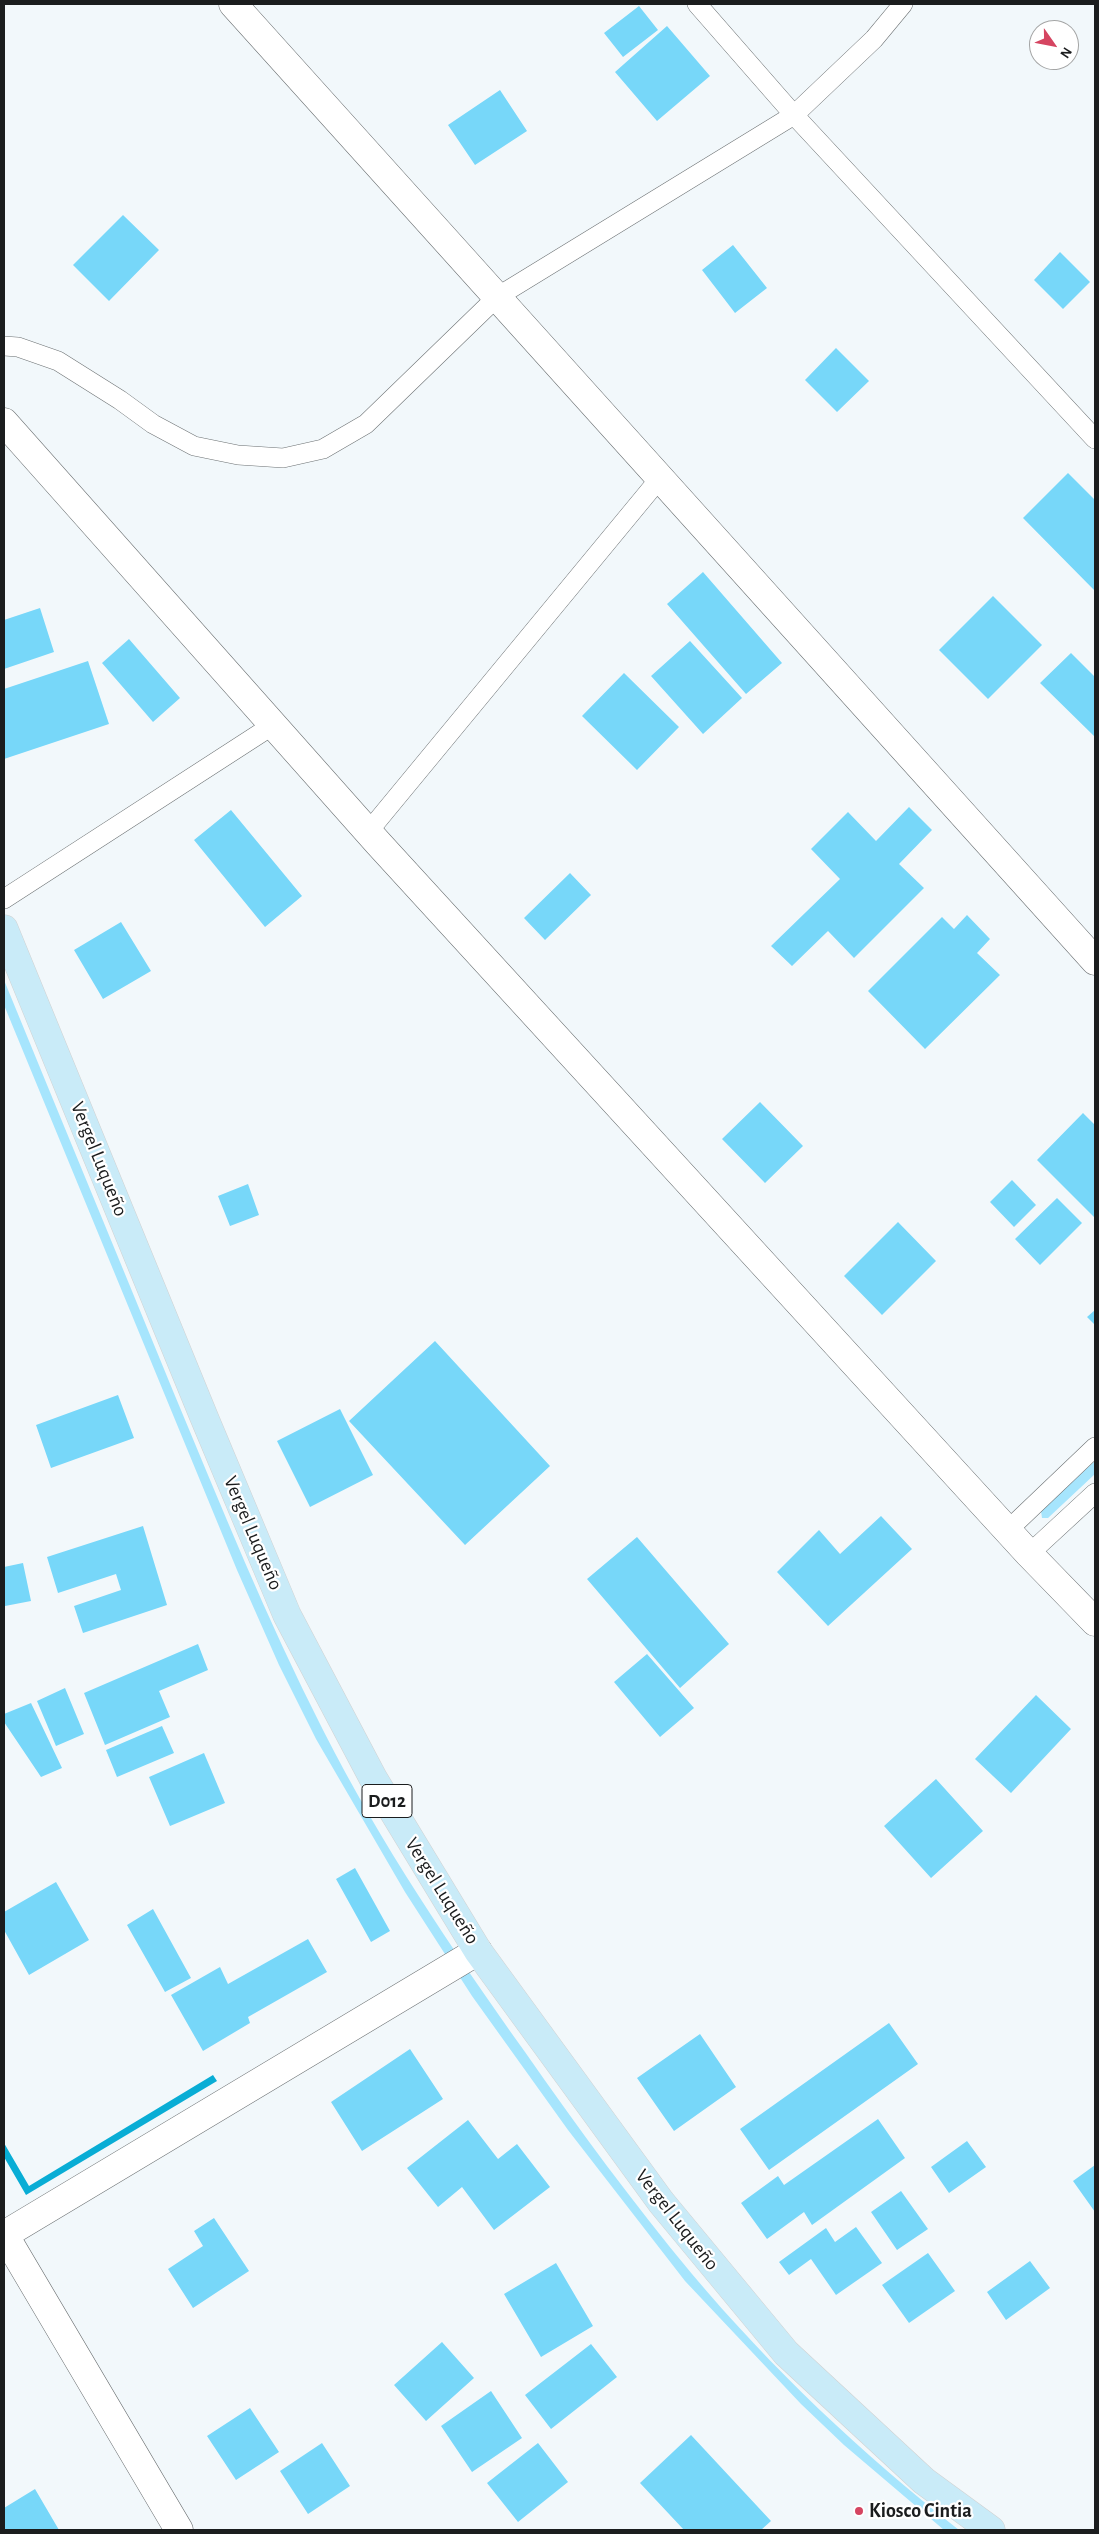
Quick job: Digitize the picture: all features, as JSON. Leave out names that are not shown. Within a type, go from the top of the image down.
[{"type":"main road","name":"Vergel Luqueño","points":[[4,928],[204,1417],[288,1615],[373,1778],[478,1951],[661,2202],[786,2353],[924,2482],[992,2530]]},
{"type":"street","points":[[233,4],[1095,961]]},
{"type":"street","points":[[4,422],[368,832],[1029,1554],[1095,1622]]},
{"type":"street","points":[[179,2530],[4,2234],[478,1951]]},
{"type":"lane","points":[[697,4],[794,115],[1095,439]]},
{"type":"lane","points":[[4,346],[18,347],[58,361],[120,400],[153,424],[194,446],[238,455],[283,458],[323,449],[366,424],[497,297],[794,115],[874,39],[903,4]]},
{"type":"lane","points":[[368,832],[660,478]]},
{"type":"lane","points":[[4,899],[273,725]]},
{"type":"lane","points":[[1008,1530],[1095,1447]]},
{"type":"lane","points":[[1029,1554],[1095,1492]]},
{"type":"shaded area","points":[[4,980],[173,1391],[264,1605],[302,1689],[368,1814],[418,1895],[565,2109],[627,2193],[692,2274],[722,2309],[819,2409],[888,2472],[959,2530],[944,2530],[844,2445],[801,2404],[685,2281],[568,2130],[472,1996],[405,1892],[316,1739],[279,1665],[237,1570],[4,1005]]},
{"type":"shaded area","points":[[1095,1461],[1095,1474],[1048,1518],[1042,1518],[1041,1511]]},
{"type":"shaded area","points":[[213,2075],[217,2081],[26,2195],[4,2157],[4,2143],[29,2186]]},
{"type":"building","points":[[639,6],[658,30],[623,57],[604,33]]},
{"type":"building","points":[[667,26],[710,76],[657,121],[615,72]]},
{"type":"building","points":[[500,90],[527,131],[475,165],[448,125]]},
{"type":"building","points":[[123,215],[159,250],[109,301],[73,265]]},
{"type":"building","points":[[733,245],[767,288],[735,313],[702,270]]},
{"type":"building","points":[[1060,252],[1090,282],[1063,309],[1034,280]]},
{"type":"building","points":[[836,348],[869,381],[837,412],[805,380]]},
{"type":"building","points":[[1068,473],[1095,500],[1095,591],[1023,518]]},
{"type":"building","points":[[703,572],[782,663],[746,694],[667,604]]},
{"type":"building","points":[[993,596],[1042,645],[988,699],[939,650]]},
{"type":"building","points":[[40,608],[54,652],[4,669],[4,620]]},
{"type":"building","points":[[129,639],[180,698],[153,722],[102,663]]},
{"type":"building","points":[[690,641],[742,698],[703,734],[651,676]]},
{"type":"building","points":[[1071,653],[1095,677],[1095,737],[1040,683]]},
{"type":"building","points":[[88,661],[109,724],[4,759],[4,689]]},
{"type":"building","points":[[624,673],[679,727],[637,770],[582,716]]},
{"type":"building","points":[[909,807],[932,830],[899,864],[924,888],[854,958],[828,931],[792,966],[771,946],[840,879],[811,849],[848,812],[876,841]]},
{"type":"building","points":[[231,810],[302,896],[265,927],[194,840]]},
{"type":"building","points":[[570,873],[591,895],[545,940],[524,918]]},
{"type":"building","points":[[967,915],[990,939],[977,953],[1000,975],[925,1049],[868,991],[942,917],[954,929]]},
{"type":"building","points":[[121,922],[151,971],[103,999],[74,950]]},
{"type":"building","points":[[760,1102],[803,1146],[765,1183],[722,1139]]},
{"type":"building","points":[[1083,1113],[1095,1125],[1094,1217],[1037,1160]]},
{"type":"building","points":[[1012,1180],[1036,1205],[1014,1227],[990,1202]]},
{"type":"building","points":[[248,1184],[259,1215],[230,1226],[218,1196]]},
{"type":"building","points":[[1057,1198],[1082,1223],[1040,1265],[1015,1239]]},
{"type":"building","points":[[898,1222],[936,1261],[882,1315],[844,1276]]},
{"type":"building","points":[[1095,1310],[1095,1325],[1087,1317]]},
{"type":"building","points":[[435,1341],[550,1466],[465,1545],[349,1421]]},
{"type":"building","points":[[118,1395],[134,1438],[51,1468],[36,1425]]},
{"type":"building","points":[[340,1409],[373,1475],[310,1507],[277,1441]]},
{"type":"building","points":[[881,1516],[912,1549],[828,1626],[777,1572],[819,1530],[840,1554]]},
{"type":"building","points":[[143,1526],[167,1605],[83,1633],[74,1606],[121,1590],[116,1574],[58,1593],[47,1557]]},
{"type":"building","points":[[637,1537],[729,1644],[680,1688],[587,1579]]},
{"type":"building","points":[[23,1563],[31,1601],[5,1606],[4,1567]]},
{"type":"building","points":[[198,1644],[208,1670],[159,1691],[170,1717],[105,1745],[84,1693]]},
{"type":"building","points":[[647,1654],[694,1708],[660,1737],[614,1682]]},
{"type":"building","points":[[65,1688],[84,1734],[56,1746],[37,1701]]},
{"type":"building","points":[[1036,1695],[1071,1729],[1011,1793],[975,1759]]},
{"type":"building","points":[[31,1703],[62,1768],[41,1777],[4,1722],[4,1714]]},
{"type":"building","points":[[162,1726],[174,1753],[117,1777],[106,1750]]},
{"type":"building","points":[[204,1753],[225,1803],[170,1826],[149,1777]]},
{"type":"building","points":[[936,1779],[983,1831],[931,1878],[884,1826]]},
{"type":"building","points":[[355,1868],[390,1931],[371,1942],[336,1879]]},
{"type":"building","points":[[56,1882],[89,1940],[29,1975],[4,1930],[4,1912]]},
{"type":"building","points":[[153,1909],[191,1978],[165,1992],[127,1925]]},
{"type":"building","points":[[308,1939],[327,1972],[248,2017],[250,2023],[203,2051],[171,1995],[220,1967],[228,1984]]},
{"type":"building","points":[[889,2023],[918,2064],[769,2170],[740,2129]]},
{"type":"building","points":[[700,2034],[736,2087],[674,2131],[637,2078]]},
{"type":"building","points":[[410,2049],[443,2099],[362,2151],[331,2102]]},
{"type":"building","points":[[878,2119],[905,2158],[812,2225],[804,2212],[767,2239],[741,2203],[778,2176],[784,2185]]},
{"type":"building","points":[[468,2120],[498,2159],[517,2144],[550,2187],[494,2230],[462,2187],[438,2207],[407,2168]]},
{"type":"building","points":[[967,2141],[986,2167],[949,2193],[931,2167]]},
{"type":"building","points":[[1095,2165],[1095,2212],[1073,2181]]},
{"type":"building","points":[[901,2191],[928,2229],[897,2250],[871,2212]]},
{"type":"building","points":[[214,2218],[249,2271],[193,2308],[168,2269],[203,2246],[194,2231]]},
{"type":"building","points":[[856,2227],[882,2263],[836,2295],[811,2259],[789,2275],[779,2262],[826,2228],[835,2242]]},
{"type":"building","points":[[928,2253],[955,2291],[909,2323],[882,2285]]},
{"type":"building","points":[[1030,2261],[1050,2288],[1006,2320],[987,2292]]},
{"type":"building","points":[[556,2263],[593,2326],[541,2357],[504,2294]]},
{"type":"building","points":[[442,2342],[474,2378],[426,2421],[394,2385]]},
{"type":"building","points":[[591,2344],[617,2377],[551,2429],[525,2395]]},
{"type":"building","points":[[491,2391],[522,2438],[472,2472],[441,2426]]},
{"type":"building","points":[[250,2408],[279,2452],[236,2480],[207,2436]]},
{"type":"building","points":[[691,2435],[771,2521],[761,2530],[684,2530],[640,2483]]},
{"type":"building","points":[[322,2443],[350,2486],[308,2514],[280,2471]]},
{"type":"building","points":[[538,2443],[568,2482],[518,2522],[487,2483]]},
{"type":"building","points":[[35,2489],[59,2530],[4,2530],[4,2508]]},
{"type":"place","name":"Kiosco Cintia","points":[[859,2511]]}]
